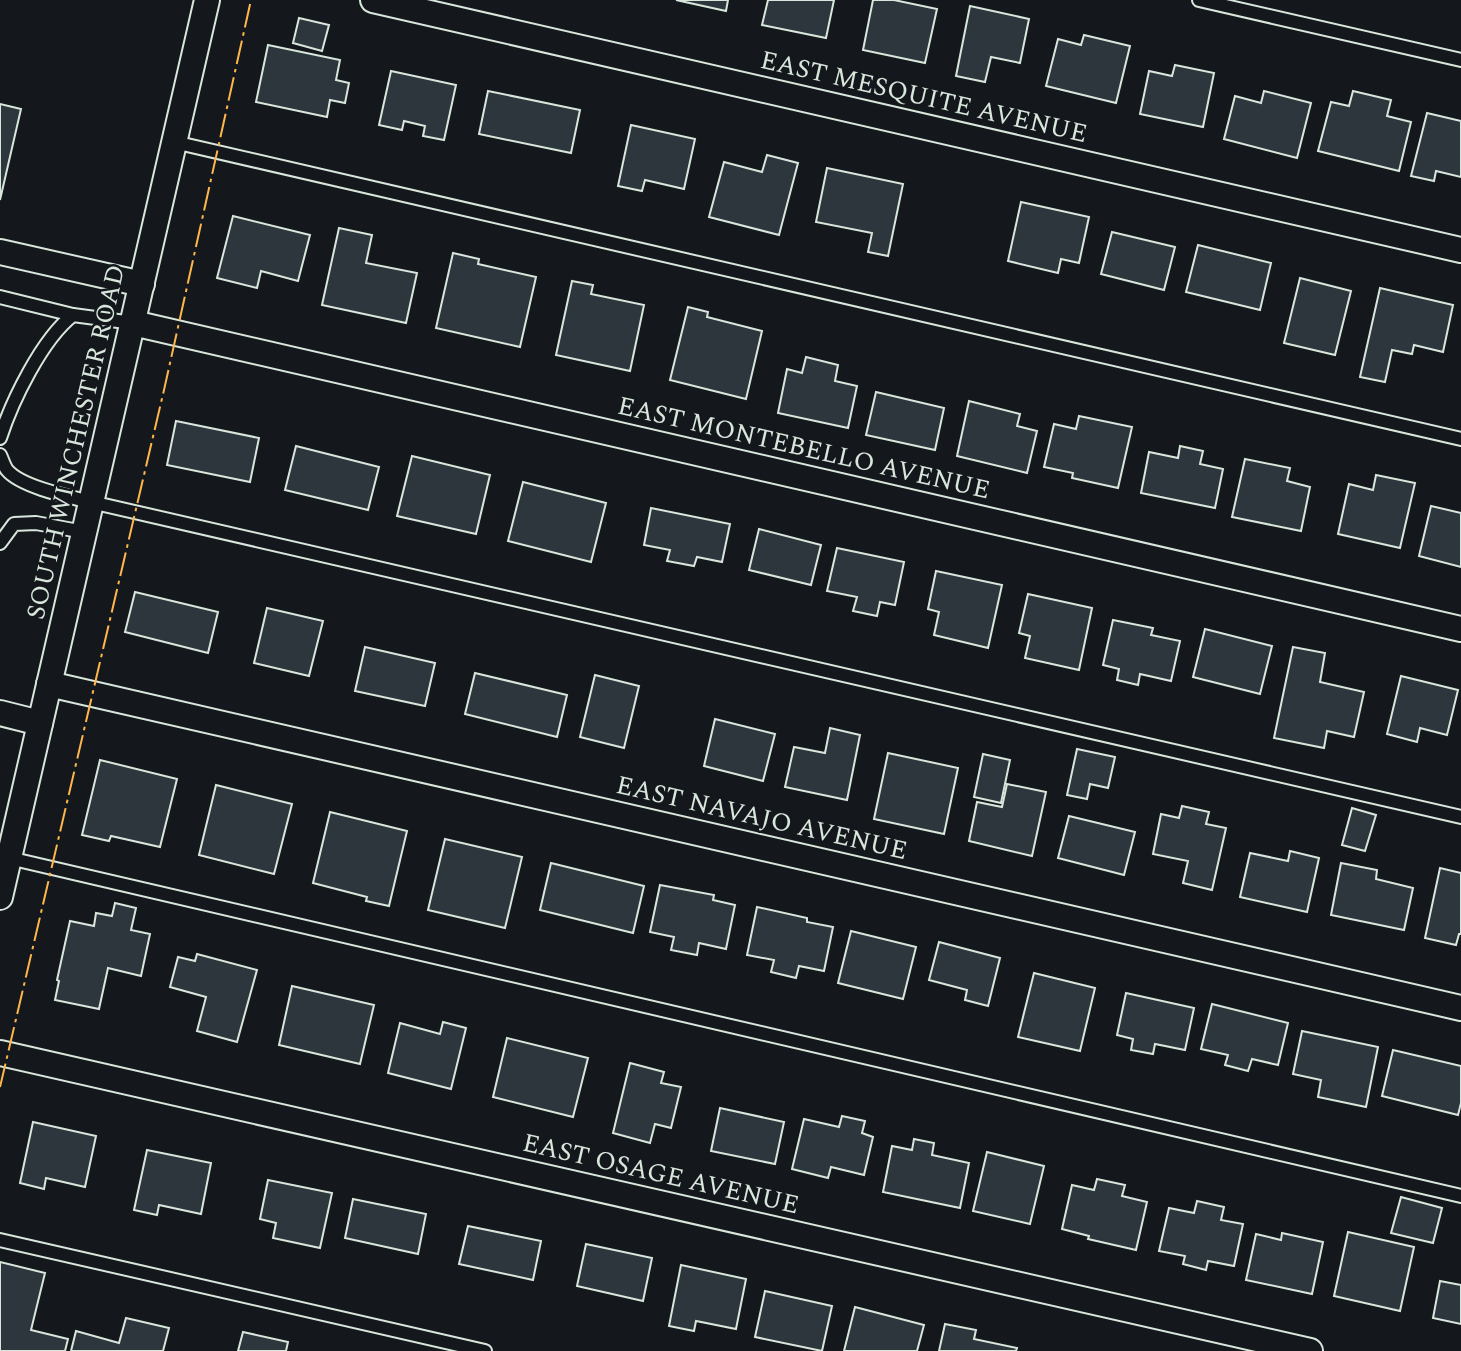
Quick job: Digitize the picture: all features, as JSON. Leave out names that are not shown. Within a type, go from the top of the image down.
[{"type":"street","name":"SOUTH WINCHESTER ROAD","points":[[0,897],[207,0]]},
{"type":"street","name":"EAST MESQUITE AVENUE","points":[[373,0],[1461,250]]},
{"type":"street","points":[[0,252],[142,284]]},
{"type":"street","name":"EAST MONTEBELLO AVENUE","points":[[133,323],[1461,629]]},
{"type":"street","name":"EAST NAVAJO AVENUE","points":[[49,684],[1461,1008]]},
{"type":"street","points":[[0,713],[40,723]]},
{"type":"street","name":"EAST OSAGE AVENUE","points":[[0,1053],[1310,1351]]},
{"type":"lane","points":[[1199,0],[1461,60]]},
{"type":"lane","points":[[174,142],[1461,439]]},
{"type":"lane","points":[[0,297],[73,315],[133,323]]},
{"type":"lane","points":[[0,438],[26,378],[45,346],[73,315]]},
{"type":"lane","points":[[0,455],[8,470],[19,480],[91,502],[1461,817]]},
{"type":"lane","points":[[0,543],[14,524],[36,523],[84,532]]},
{"type":"lane","points":[[9,858],[1461,1196]]},
{"type":"lane","points":[[0,1240],[485,1351]]},
{"type":"building","points":[[676,0],[728,0],[726,11]]},
{"type":"building","points":[[768,0],[834,0],[826,38],[762,25]]},
{"type":"building","points":[[873,0],[894,0],[937,9],[925,63],[863,50]]},
{"type":"building","points":[[970,6],[1029,19],[1020,63],[991,57],[985,82],[956,76]]},
{"type":"building","points":[[299,18],[329,25],[322,51],[293,43]]},
{"type":"building","points":[[1084,35],[1130,46],[1116,103],[1046,86],[1058,39],[1081,45]]},
{"type":"building","points":[[268,45],[340,60],[336,80],[349,83],[345,103],[330,100],[327,117],[256,102]]},
{"type":"building","points":[[1175,65],[1214,73],[1203,127],[1140,114],[1149,71],[1172,76]]},
{"type":"building","points":[[391,71],[456,85],[444,140],[423,136],[425,126],[404,121],[402,130],[379,125]]},
{"type":"building","points":[[488,91],[580,110],[571,153],[479,134]]},
{"type":"building","points":[[1264,91],[1311,103],[1297,158],[1224,139],[1235,96],[1261,103]]},
{"type":"building","points":[[1353,91],[1391,100],[1387,116],[1411,122],[1399,171],[1318,151],[1331,102],[1349,106]]},
{"type":"building","points":[[0,104],[21,109],[0,200]]},
{"type":"building","points":[[1427,113],[1461,121],[1461,177],[1436,171],[1434,181],[1411,176]]},
{"type":"building","points":[[631,125],[695,139],[684,189],[645,180],[642,191],[618,186]]},
{"type":"building","points":[[767,155],[798,163],[779,235],[709,217],[724,162],[762,172]]},
{"type":"building","points":[[827,168],[903,184],[888,256],[868,252],[872,233],[816,222]]},
{"type":"building","points":[[1021,202],[1089,217],[1079,263],[1061,259],[1058,273],[1008,261]]},
{"type":"building","points":[[233,216],[310,235],[298,281],[261,271],[257,288],[217,278]]},
{"type":"building","points":[[339,228],[372,235],[366,263],[417,273],[406,323],[322,305]]},
{"type":"building","points":[[1112,232],[1175,247],[1164,290],[1101,274]]},
{"type":"building","points":[[1198,245],[1271,263],[1260,310],[1186,292]]},
{"type":"building","points":[[453,253],[479,259],[478,264],[536,277],[520,347],[436,328]]},
{"type":"building","points":[[1300,278],[1351,291],[1335,355],[1284,343]]},
{"type":"building","points":[[572,281],[593,285],[591,294],[644,305],[630,371],[556,355]]},
{"type":"building","points":[[1380,288],[1453,305],[1443,352],[1414,345],[1412,354],[1392,350],[1385,382],[1360,377]]},
{"type":"building","points":[[688,307],[708,312],[707,317],[762,331],[746,399],[670,380]]},
{"type":"building","points":[[806,357],[838,365],[835,381],[857,386],[848,428],[778,413],[787,369],[802,373]]},
{"type":"building","points":[[876,392],[944,408],[935,450],[866,435]]},
{"type":"building","points":[[969,401],[1020,414],[1017,426],[1037,431],[1027,473],[957,456]]},
{"type":"building","points":[[1079,416],[1132,427],[1118,488],[1072,478],[1073,473],[1044,467],[1054,424],[1076,429]]},
{"type":"building","points":[[176,421],[259,438],[250,482],[167,465]]},
{"type":"building","points":[[296,446],[379,467],[368,510],[285,490]]},
{"type":"building","points":[[1180,446],[1203,451],[1200,464],[1223,469],[1215,508],[1141,493],[1149,452],[1178,458]]},
{"type":"building","points":[[412,456],[490,475],[476,534],[397,516]]},
{"type":"building","points":[[1245,459],[1290,468],[1287,481],[1310,487],[1301,531],[1232,517]]},
{"type":"building","points":[[1376,475],[1415,483],[1400,548],[1338,534],[1349,484],[1373,490]]},
{"type":"building","points":[[523,482],[606,503],[591,562],[508,541]]},
{"type":"building","points":[[1431,506],[1461,513],[1461,567],[1419,556]]},
{"type":"building","points":[[651,508],[730,524],[722,562],[697,557],[694,566],[667,561],[670,550],[644,545]]},
{"type":"building","points":[[759,529],[821,545],[811,585],[749,570]]},
{"type":"building","points":[[837,548],[904,562],[895,605],[880,602],[877,616],[853,611],[857,597],[827,591]]},
{"type":"building","points":[[936,571],[1002,585],[988,648],[934,635],[939,612],[928,609]]},
{"type":"building","points":[[135,592],[218,612],[208,653],[125,632]]},
{"type":"building","points":[[1028,594],[1092,608],[1079,670],[1025,658],[1030,636],[1019,633]]},
{"type":"building","points":[[267,608],[323,621],[309,676],[254,663]]},
{"type":"building","points":[[1113,620],[1153,628],[1151,635],[1180,641],[1171,681],[1140,674],[1138,685],[1117,680],[1119,669],[1103,665]]},
{"type":"building","points":[[1205,629],[1272,646],[1260,694],[1193,677]]},
{"type":"building","points":[[365,647],[435,663],[425,706],[355,691]]},
{"type":"building","points":[[1293,647],[1325,653],[1320,682],[1364,692],[1354,737],[1327,731],[1324,748],[1274,738]]},
{"type":"building","points":[[475,673],[567,695],[557,737],[465,714]]},
{"type":"building","points":[[595,675],[639,686],[624,748],[580,737]]},
{"type":"building","points":[[1401,676],[1458,690],[1447,735],[1420,728],[1417,742],[1387,734]]},
{"type":"building","points":[[715,719],[775,734],[763,781],[704,766]]},
{"type":"building","points":[[830,728],[860,735],[847,800],[785,787],[794,747],[825,753]]},
{"type":"building","points":[[1077,749],[1115,757],[1108,788],[1090,784],[1087,799],[1067,795]]},
{"type":"building","points":[[888,753],[958,768],[944,834],[874,819]]},
{"type":"building","points":[[983,754],[1010,760],[1001,803],[974,797]]},
{"type":"building","points":[[100,760],[177,779],[160,847],[111,836],[109,841],[82,835]]},
{"type":"building","points":[[1007,784],[1046,792],[1032,856],[969,841],[977,802],[1002,807]]},
{"type":"building","points":[[216,785],[292,804],[274,874],[199,855]]},
{"type":"building","points":[[1182,806],[1209,812],[1206,824],[1226,828],[1212,890],[1183,883],[1188,861],[1153,854],[1161,814],[1179,818]]},
{"type":"building","points":[[1352,808],[1376,815],[1365,851],[1342,845]]},
{"type":"building","points":[[330,812],[407,831],[389,906],[366,901],[367,897],[313,883]]},
{"type":"building","points":[[1069,816],[1135,832],[1124,875],[1058,858]]},
{"type":"building","points":[[445,839],[522,857],[505,928],[428,910]]},
{"type":"building","points":[[1290,851],[1319,858],[1307,912],[1240,897],[1250,853],[1288,861]]},
{"type":"building","points":[[551,863],[644,886],[633,933],[540,910]]},
{"type":"building","points":[[1341,863],[1377,870],[1376,879],[1413,888],[1404,930],[1331,915]]},
{"type":"building","points":[[1440,868],[1461,873],[1461,934],[1456,945],[1425,938]]},
{"type":"building","points":[[660,885],[714,895],[713,900],[735,905],[726,949],[699,943],[697,955],[671,950],[674,937],[650,932]]},
{"type":"building","points":[[115,903],[136,908],[131,930],[150,934],[141,976],[108,968],[99,1009],[55,1000],[70,921],[94,926],[96,913],[112,916]]},
{"type":"building","points":[[757,907],[833,927],[824,971],[799,966],[796,978],[771,972],[774,960],[747,955]]},
{"type":"building","points":[[851,931],[916,947],[903,999],[838,983]]},
{"type":"building","points":[[939,942],[1000,958],[988,1006],[965,1000],[967,990],[929,980]]},
{"type":"building","points":[[197,954],[257,970],[237,1042],[197,1031],[206,997],[170,987],[178,957],[195,961]]},
{"type":"building","points":[[1034,973],[1095,988],[1080,1051],[1018,1037]]},
{"type":"building","points":[[292,986],[374,1005],[360,1064],[279,1045]]},
{"type":"building","points":[[1126,993],[1194,1008],[1185,1050],[1155,1044],[1153,1054],[1131,1050],[1133,1039],[1117,1035]]},
{"type":"building","points":[[1212,1004],[1288,1023],[1278,1065],[1252,1059],[1248,1071],[1225,1065],[1228,1055],[1201,1049]]},
{"type":"building","points":[[443,1022],[466,1028],[451,1089],[388,1073],[400,1023],[440,1034]]},
{"type":"building","points":[[1302,1031],[1378,1047],[1366,1107],[1318,1097],[1321,1080],[1293,1074]]},
{"type":"building","points":[[507,1038],[588,1058],[573,1117],[493,1097]]},
{"type":"building","points":[[1393,1050],[1461,1066],[1461,1103],[1458,1115],[1382,1096]]},
{"type":"building","points":[[630,1063],[664,1072],[661,1083],[681,1087],[671,1128],[655,1124],[650,1143],[613,1133]]},
{"type":"building","points":[[720,1108],[784,1122],[775,1164],[711,1151]]},
{"type":"building","points":[[842,1116],[865,1121],[862,1133],[873,1137],[864,1175],[831,1167],[828,1178],[792,1169],[804,1119],[839,1127]]},
{"type":"building","points":[[33,1122],[96,1136],[85,1187],[46,1178],[44,1189],[20,1183]]},
{"type":"building","points":[[914,1139],[934,1143],[932,1155],[969,1163],[960,1208],[883,1192],[892,1146],[912,1150]]},
{"type":"building","points":[[147,1150],[211,1163],[201,1214],[159,1205],[157,1215],[134,1210]]},
{"type":"building","points":[[987,1152],[1044,1166],[1030,1224],[973,1211]]},
{"type":"building","points":[[1097,1179],[1125,1185],[1122,1196],[1147,1202],[1136,1250],[1088,1239],[1089,1236],[1062,1229],[1072,1185],[1094,1190]]},
{"type":"building","points":[[268,1180],[332,1193],[320,1248],[273,1238],[276,1223],[260,1219]]},
{"type":"building","points":[[1401,1197],[1442,1208],[1433,1243],[1391,1233]]},
{"type":"building","points":[[353,1199],[426,1214],[418,1254],[345,1238]]},
{"type":"building","points":[[1197,1201],[1224,1207],[1221,1220],[1243,1224],[1234,1266],[1208,1261],[1206,1270],[1183,1264],[1185,1256],[1159,1251],[1169,1208],[1194,1213]]},
{"type":"building","points":[[468,1226],[541,1241],[533,1280],[459,1264]]},
{"type":"building","points":[[1348,1232],[1414,1247],[1400,1311],[1334,1296]]},
{"type":"building","points":[[1282,1233],[1323,1242],[1312,1294],[1246,1280],[1256,1234],[1281,1240]]},
{"type":"building","points":[[586,1244],[652,1258],[643,1301],[577,1286]]},
{"type":"building","points":[[0,1262],[45,1273],[31,1330],[68,1339],[65,1351],[0,1351]]},
{"type":"building","points":[[681,1265],[746,1279],[736,1329],[696,1321],[694,1331],[669,1326]]},
{"type":"building","points":[[1440,1281],[1461,1285],[1461,1324],[1433,1318]]},
{"type":"building","points":[[765,1291],[832,1306],[822,1351],[755,1337]]},
{"type":"building","points":[[855,1307],[924,1325],[917,1351],[844,1351]]},
{"type":"building","points":[[126,1318],[169,1328],[163,1351],[71,1351],[76,1331],[119,1343]]},
{"type":"building","points":[[945,1324],[976,1330],[974,1339],[1017,1348],[1016,1351],[939,1351]]},
{"type":"building","points":[[243,1332],[288,1342],[286,1351],[238,1351]]},
{"type":"power","points":[[0,1087],[164,390],[251,0]]}]
